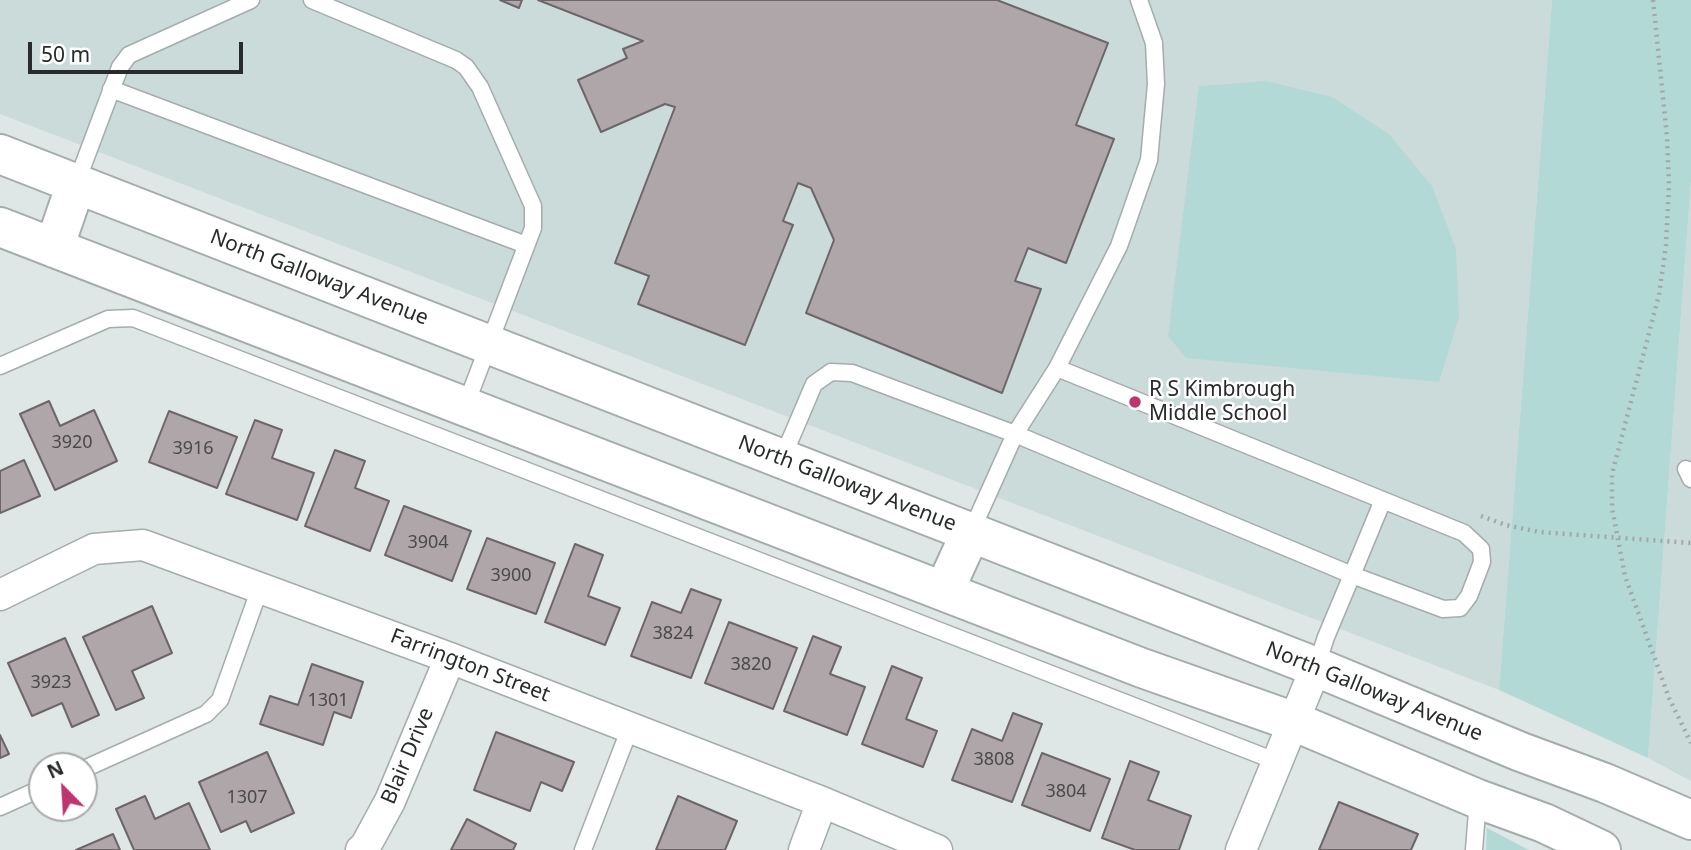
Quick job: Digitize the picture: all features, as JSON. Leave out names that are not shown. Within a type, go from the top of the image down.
[{"type":"main road","name":"North Galloway Avenue","points":[[0,154],[1316,667],[1691,820]]},
{"type":"main road","points":[[54,248],[76,184]]},
{"type":"main road","points":[[0,227],[1142,668],[1295,722],[1478,799],[1544,823],[1601,850]]},
{"type":"main road","points":[[944,592],[971,532]]},
{"type":"street","name":"Farrington Street","points":[[0,595],[94,549],[143,545],[450,658],[822,802],[936,850]]},
{"type":"street","name":"Blair Drive","points":[[360,850],[365,847],[390,801],[450,658]]},
{"type":"street","points":[[1241,850],[1316,667]]},
{"type":"street","points":[[804,850],[822,802]]},
{"type":"lane","points":[[76,184],[120,67],[129,55],[251,0]]},
{"type":"lane","points":[[313,0],[456,60],[466,67],[480,87],[533,206],[533,228],[465,407]]},
{"type":"lane","points":[[971,532],[1015,434],[1057,368],[1119,246],[1149,160],[1156,85],[1154,43],[1139,0]]},
{"type":"lane","points":[[111,89],[526,245]]},
{"type":"lane","points":[[0,366],[108,319],[133,317],[1278,762]]},
{"type":"lane","points":[[782,459],[814,384],[831,372],[852,373],[1015,434],[1352,575],[1443,609],[1460,608],[1469,596],[1482,562],[1481,549],[1464,533],[1057,368]]},
{"type":"lane","points":[[1316,667],[1326,636],[1383,500]]},
{"type":"lane","points":[[98,763],[206,714],[219,700],[260,589]]},
{"type":"lane","points":[[583,850],[630,728]]},
{"type":"lane","points":[[0,807],[28,794]]},
{"type":"lane","points":[[1474,850],[1478,799]]},
{"type":"path","points":[[1653,0],[1669,185],[1665,245],[1659,295],[1647,348],[1620,437],[1612,474],[1612,508],[1625,576],[1668,698],[1691,743]]},
{"type":"path","points":[[1616,539],[1691,543]]},
{"type":"shaded area","name":"R S Kimbrough Middle School","points":[[0,0],[1552,0],[1499,690],[0,114]]},
{"type":"shaded area","points":[[1552,0],[1691,0],[1691,181],[1648,758],[1499,690]]},
{"type":"shaded area","points":[[1266,81],[1332,97],[1389,134],[1432,186],[1456,249],[1459,317],[1439,382],[1186,358],[1168,336],[1199,86]]},
{"type":"shaded area","points":[[1691,181],[1691,781],[1648,758]]},
{"type":"shaded area","points":[[1487,828],[1529,850],[1486,850]]},
{"type":"building","points":[[500,0],[522,0],[519,8]]},
{"type":"building","points":[[538,0],[997,0],[1108,43],[1076,125],[1114,139],[1066,263],[1028,248],[1015,281],[1041,289],[1002,393],[806,313],[834,240],[811,188],[798,183],[783,221],[793,225],[745,345],[638,304],[649,276],[615,263],[675,107],[665,104],[601,132],[578,80],[627,58],[623,49],[643,41]]},
{"type":"building","points":[[49,401],[60,426],[94,410],[117,461],[55,490],[20,414]]},
{"type":"building","points":[[169,411],[237,437],[217,488],[149,462]]},
{"type":"building","points":[[255,420],[282,430],[272,458],[314,473],[297,520],[226,494]]},
{"type":"building","points":[[335,450],[365,461],[355,488],[389,501],[370,551],[305,526]]},
{"type":"building","points":[[24,460],[40,496],[0,513],[0,471]]},
{"type":"building","points":[[404,506],[471,531],[452,581],[385,555]]},
{"type":"building","points":[[487,538],[555,563],[536,614],[467,589]]},
{"type":"building","points":[[575,544],[603,555],[588,596],[620,608],[605,645],[545,622]]},
{"type":"building","points":[[691,589],[721,600],[691,678],[631,656],[652,602],[681,613]]},
{"type":"building","points":[[152,606],[172,653],[132,671],[144,698],[116,710],[83,637]]},
{"type":"building","points":[[729,622],[797,648],[773,709],[705,683]]},
{"type":"building","points":[[813,636],[841,647],[830,674],[865,687],[847,735],[784,711]]},
{"type":"building","points":[[65,638],[99,715],[72,727],[62,703],[32,716],[8,663]]},
{"type":"building","points":[[312,664],[363,682],[351,718],[334,712],[323,745],[260,724],[270,696],[298,705]]},
{"type":"building","points":[[892,666],[922,678],[906,719],[937,731],[923,767],[862,744]]},
{"type":"building","points":[[1013,713],[1042,724],[1012,802],[952,780],[972,729],[1002,741]]},
{"type":"building","points":[[496,732],[574,762],[562,791],[541,782],[530,811],[474,790]]},
{"type":"building","points":[[0,735],[9,754],[0,758]]},
{"type":"building","points":[[267,752],[294,813],[251,832],[246,821],[221,832],[199,782]]},
{"type":"building","points":[[1042,753],[1110,779],[1090,831],[1022,805]]},
{"type":"building","points":[[1130,761],[1159,772],[1148,800],[1191,816],[1179,850],[1135,850],[1102,838]]},
{"type":"building","points":[[145,796],[155,819],[189,803],[210,850],[134,850],[116,809]]},
{"type":"building","points":[[678,796],[737,821],[725,850],[656,850]]},
{"type":"building","points":[[1339,802],[1418,834],[1411,850],[1319,850]]},
{"type":"building","points":[[467,819],[516,844],[513,850],[451,850]]},
{"type":"building","points":[[113,834],[120,850],[76,850]]},
{"type":"place","name":"R S Kimbrough Middle School","points":[[1135,402]]}]
